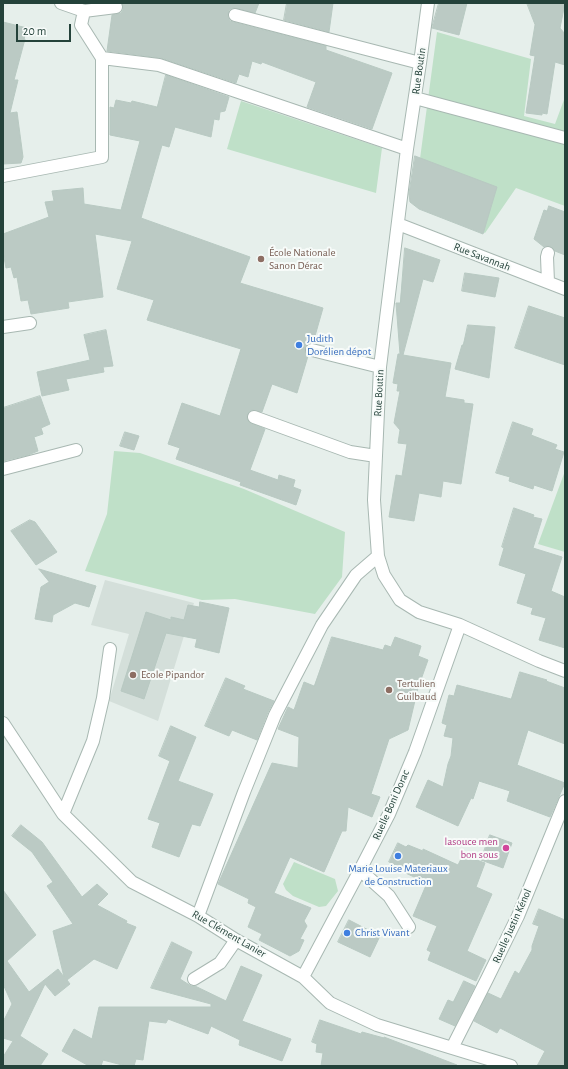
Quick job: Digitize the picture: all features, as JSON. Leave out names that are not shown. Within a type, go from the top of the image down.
[{"type":"street","points":[[61,3],[84,11],[116,8]]},
{"type":"street","name":"Rue Boutin","points":[[428,3],[407,149],[380,367],[374,500],[378,556],[384,575],[400,600],[419,612],[460,624],[539,661],[565,671]]},
{"type":"street","points":[[3,176],[102,156],[102,58],[81,26],[84,11]]},
{"type":"street","points":[[235,15],[420,63]]},
{"type":"street","points":[[102,58],[159,65],[407,149]]},
{"type":"street","points":[[415,98],[565,138]]},
{"type":"street","name":"Rue Savannah","points":[[398,224],[565,289]]},
{"type":"street","points":[[548,253],[548,282]]},
{"type":"street","points":[[3,327],[30,323]]},
{"type":"street","points":[[312,350],[380,367]]},
{"type":"street","points":[[254,417],[350,452],[376,456]]},
{"type":"street","points":[[3,469],[76,450]]},
{"type":"street","points":[[198,916],[244,792],[275,715],[322,625],[356,575],[378,556]]},
{"type":"street","name":"Ruelle Boni Dorac","points":[[303,977],[389,814],[415,752],[460,624]]},
{"type":"street","points":[[63,814],[93,741],[103,698],[110,649]]},
{"type":"street","name":"Rue Clément Lanier","points":[[3,723],[63,814],[132,882],[198,916],[236,940],[303,977],[330,1003],[378,1025],[511,1066]]},
{"type":"street","name":"Ruelle Justin Kénol","points":[[452,1048],[488,979],[518,916],[565,801]]},
{"type":"street","points":[[360,870],[389,896],[409,927]]},
{"type":"street","points":[[194,979],[220,963],[236,940]]},
{"type":"shaded area","points":[[105,580],[194,603],[158,721],[109,701],[129,634],[91,625]]},
{"type":"green space","points":[[437,32],[531,59],[524,116],[555,124],[565,97],[565,206],[516,188],[485,233],[421,206],[415,196]]},
{"type":"green space","points":[[241,101],[382,148],[376,193],[227,149]]},
{"type":"green space","points":[[114,451],[140,453],[244,489],[345,532],[342,577],[315,614],[235,599],[202,600],[85,571],[107,514]]},
{"type":"green space","points":[[565,471],[565,552],[538,544]]},
{"type":"green space","points":[[294,862],[335,879],[338,891],[326,906],[319,907],[293,896],[286,890],[283,884]]},
{"type":"building","points":[[122,3],[259,3],[255,13],[233,8],[229,10],[228,17],[230,21],[326,46],[326,50],[392,73],[372,129],[307,107],[316,82],[262,62],[261,64],[252,61],[248,77],[239,74],[236,83],[161,58],[107,51],[112,15],[121,13],[123,10]]},
{"type":"building","points":[[287,3],[333,3],[329,32],[284,20]]},
{"type":"building","points":[[439,3],[467,3],[459,35],[432,28]]},
{"type":"building","points":[[527,3],[565,3],[560,28],[565,34],[565,65],[555,62],[547,114],[542,113],[542,115],[526,113],[535,56],[530,55],[535,25]]},
{"type":"building","points":[[3,22],[27,28],[14,80],[18,80],[10,113],[17,112],[23,157],[21,163],[3,164]]},
{"type":"building","points":[[166,75],[229,97],[225,111],[220,112],[219,120],[214,119],[211,137],[175,127],[169,147],[162,145],[141,218],[250,257],[240,283],[323,308],[313,343],[307,345],[305,348],[305,352],[308,356],[297,393],[272,384],[262,412],[252,410],[247,415],[249,422],[265,429],[250,470],[278,480],[279,475],[295,480],[293,487],[301,490],[296,505],[240,485],[241,482],[176,459],[180,448],[168,444],[182,403],[220,416],[241,349],[147,320],[154,300],[117,289],[132,241],[95,234],[103,297],[68,302],[69,308],[31,314],[28,300],[21,301],[17,277],[14,278],[11,267],[6,268],[3,252],[3,234],[49,217],[45,202],[54,201],[52,191],[83,188],[84,204],[121,210],[140,141],[110,135],[110,107],[114,108],[116,100],[131,103],[132,101],[157,107]]},
{"type":"building","points":[[415,156],[497,187],[483,234],[419,209],[410,202],[409,194]]},
{"type":"building","points":[[549,206],[565,212],[565,255],[555,251],[550,246],[544,247],[534,239],[544,210],[547,211]]},
{"type":"building","points":[[405,248],[440,260],[433,282],[423,279],[403,355],[451,363],[445,397],[464,400],[464,403],[473,404],[461,484],[443,481],[441,497],[419,493],[414,521],[389,517],[396,475],[402,476],[407,444],[398,443],[400,430],[394,423],[400,391],[397,391],[398,384],[393,383],[398,354],[400,354],[396,303],[400,303]]},
{"type":"building","points":[[465,273],[499,278],[495,297],[462,291]]},
{"type":"building","points":[[529,306],[565,318],[565,365],[515,348]]},
{"type":"building","points":[[468,325],[495,327],[489,378],[455,369]]},
{"type":"building","points":[[106,330],[113,366],[103,367],[104,372],[66,379],[69,390],[42,396],[37,372],[90,360],[84,335]]},
{"type":"building","points":[[40,396],[50,424],[41,428],[43,434],[34,437],[38,451],[3,461],[3,408]]},
{"type":"building","points":[[513,422],[533,429],[531,435],[557,445],[555,449],[564,452],[552,491],[534,485],[533,489],[509,481],[510,477],[496,473]]},
{"type":"building","points":[[125,432],[139,436],[134,450],[120,446]]},
{"type":"building","points":[[514,508],[534,515],[533,517],[542,519],[533,548],[562,557],[551,591],[565,597],[565,648],[539,640],[546,618],[531,614],[533,608],[517,603],[526,574],[499,565],[504,548],[502,547]]},
{"type":"building","points":[[30,520],[35,522],[57,552],[36,565],[11,531]]},
{"type":"building","points":[[39,569],[96,586],[89,607],[75,603],[53,615],[52,622],[35,619],[41,587],[49,582]]},
{"type":"building","points":[[200,602],[229,608],[219,653],[195,647],[197,639],[166,633],[144,699],[121,691],[146,612],[171,620],[171,617],[184,620],[188,605],[199,607]]},
{"type":"building","points":[[332,637],[383,650],[385,645],[391,647],[395,637],[421,646],[418,656],[428,660],[418,688],[408,730],[389,739],[371,794],[380,797],[372,817],[348,807],[346,831],[342,831],[324,872],[290,857],[274,893],[311,908],[304,921],[307,926],[300,939],[304,940],[299,951],[290,956],[259,940],[262,934],[248,927],[256,907],[248,903],[249,899],[218,884],[272,763],[298,768],[299,737],[278,729],[288,707],[294,710],[304,682],[314,686]]},
{"type":"building","points":[[520,672],[547,680],[546,681],[565,688],[565,744],[528,730],[517,765],[565,783],[550,817],[507,801],[510,791],[479,781],[473,799],[471,798],[458,826],[416,807],[428,780],[443,787],[451,756],[453,738],[444,736],[447,725],[442,723],[449,695],[454,696],[457,685],[511,699]]},
{"type":"building","points":[[226,678],[245,686],[243,689],[274,701],[257,740],[232,730],[229,736],[205,726]]},
{"type":"building","points":[[171,726],[196,737],[178,781],[213,794],[200,826],[192,824],[179,857],[152,847],[160,823],[148,819],[170,761],[159,756]]},
{"type":"building","points":[[21,825],[42,842],[82,897],[97,884],[108,894],[97,905],[127,921],[126,923],[136,927],[117,969],[94,959],[67,980],[70,984],[55,996],[45,984],[20,1036],[48,1054],[40,1066],[3,1066],[3,1057],[13,1041],[3,1038],[3,1022],[12,1004],[3,984],[3,890],[36,935],[7,961],[29,992],[58,969],[64,977],[53,931],[73,924],[47,886],[53,882],[32,852],[12,836]]},
{"type":"building","points":[[490,835],[512,843],[503,868],[481,860]]},
{"type":"building","points":[[398,843],[406,847],[408,845],[423,851],[423,849],[458,865],[463,855],[485,863],[476,887],[492,894],[467,951],[486,960],[476,981],[428,960],[431,952],[427,950],[437,926],[413,916],[427,883],[397,869],[398,866],[389,862]]},
{"type":"building","points":[[539,909],[565,920],[565,1066],[537,1066],[545,1051],[500,1028],[497,1033],[474,1021],[488,993],[501,999],[515,971],[519,974],[532,950],[539,926],[533,924]]},
{"type":"building","points":[[349,920],[380,936],[370,957],[338,942]]},
{"type":"building","points":[[172,942],[192,952],[180,979],[191,986],[195,986],[226,1001],[241,966],[262,975],[242,1021],[291,1039],[282,1061],[239,1045],[240,1040],[211,1026],[208,1034],[168,1019],[166,1023],[149,1021],[143,1060],[136,1059],[134,1066],[126,1066],[103,1060],[101,1066],[89,1066],[62,1051],[74,1029],[92,1039],[99,1007],[211,1007],[211,1004],[151,988]]},
{"type":"building","points":[[464,981],[475,986],[455,1026],[439,1019],[448,1000],[453,1002]]},
{"type":"building","points":[[320,1020],[361,1034],[362,1032],[384,1037],[457,1066],[321,1066],[323,1053],[316,1052],[317,1044],[312,1042]]},
{"type":"place","name":"École Nationale Sanon Dérac","points":[[261,259]]},
{"type":"place","name":"Judith Dorélien dépot","points":[[299,345]]},
{"type":"place","name":"Ecole Pipandor","points":[[133,675]]},
{"type":"place","name":"Tertulien Guilbaud","points":[[389,690]]},
{"type":"place","name":"lasouce men bon sous","points":[[506,848]]},
{"type":"place","name":"Marie Louise Materiaux de Construction","points":[[398,856]]},
{"type":"place","name":"Christ Vivant","points":[[347,933]]}]
